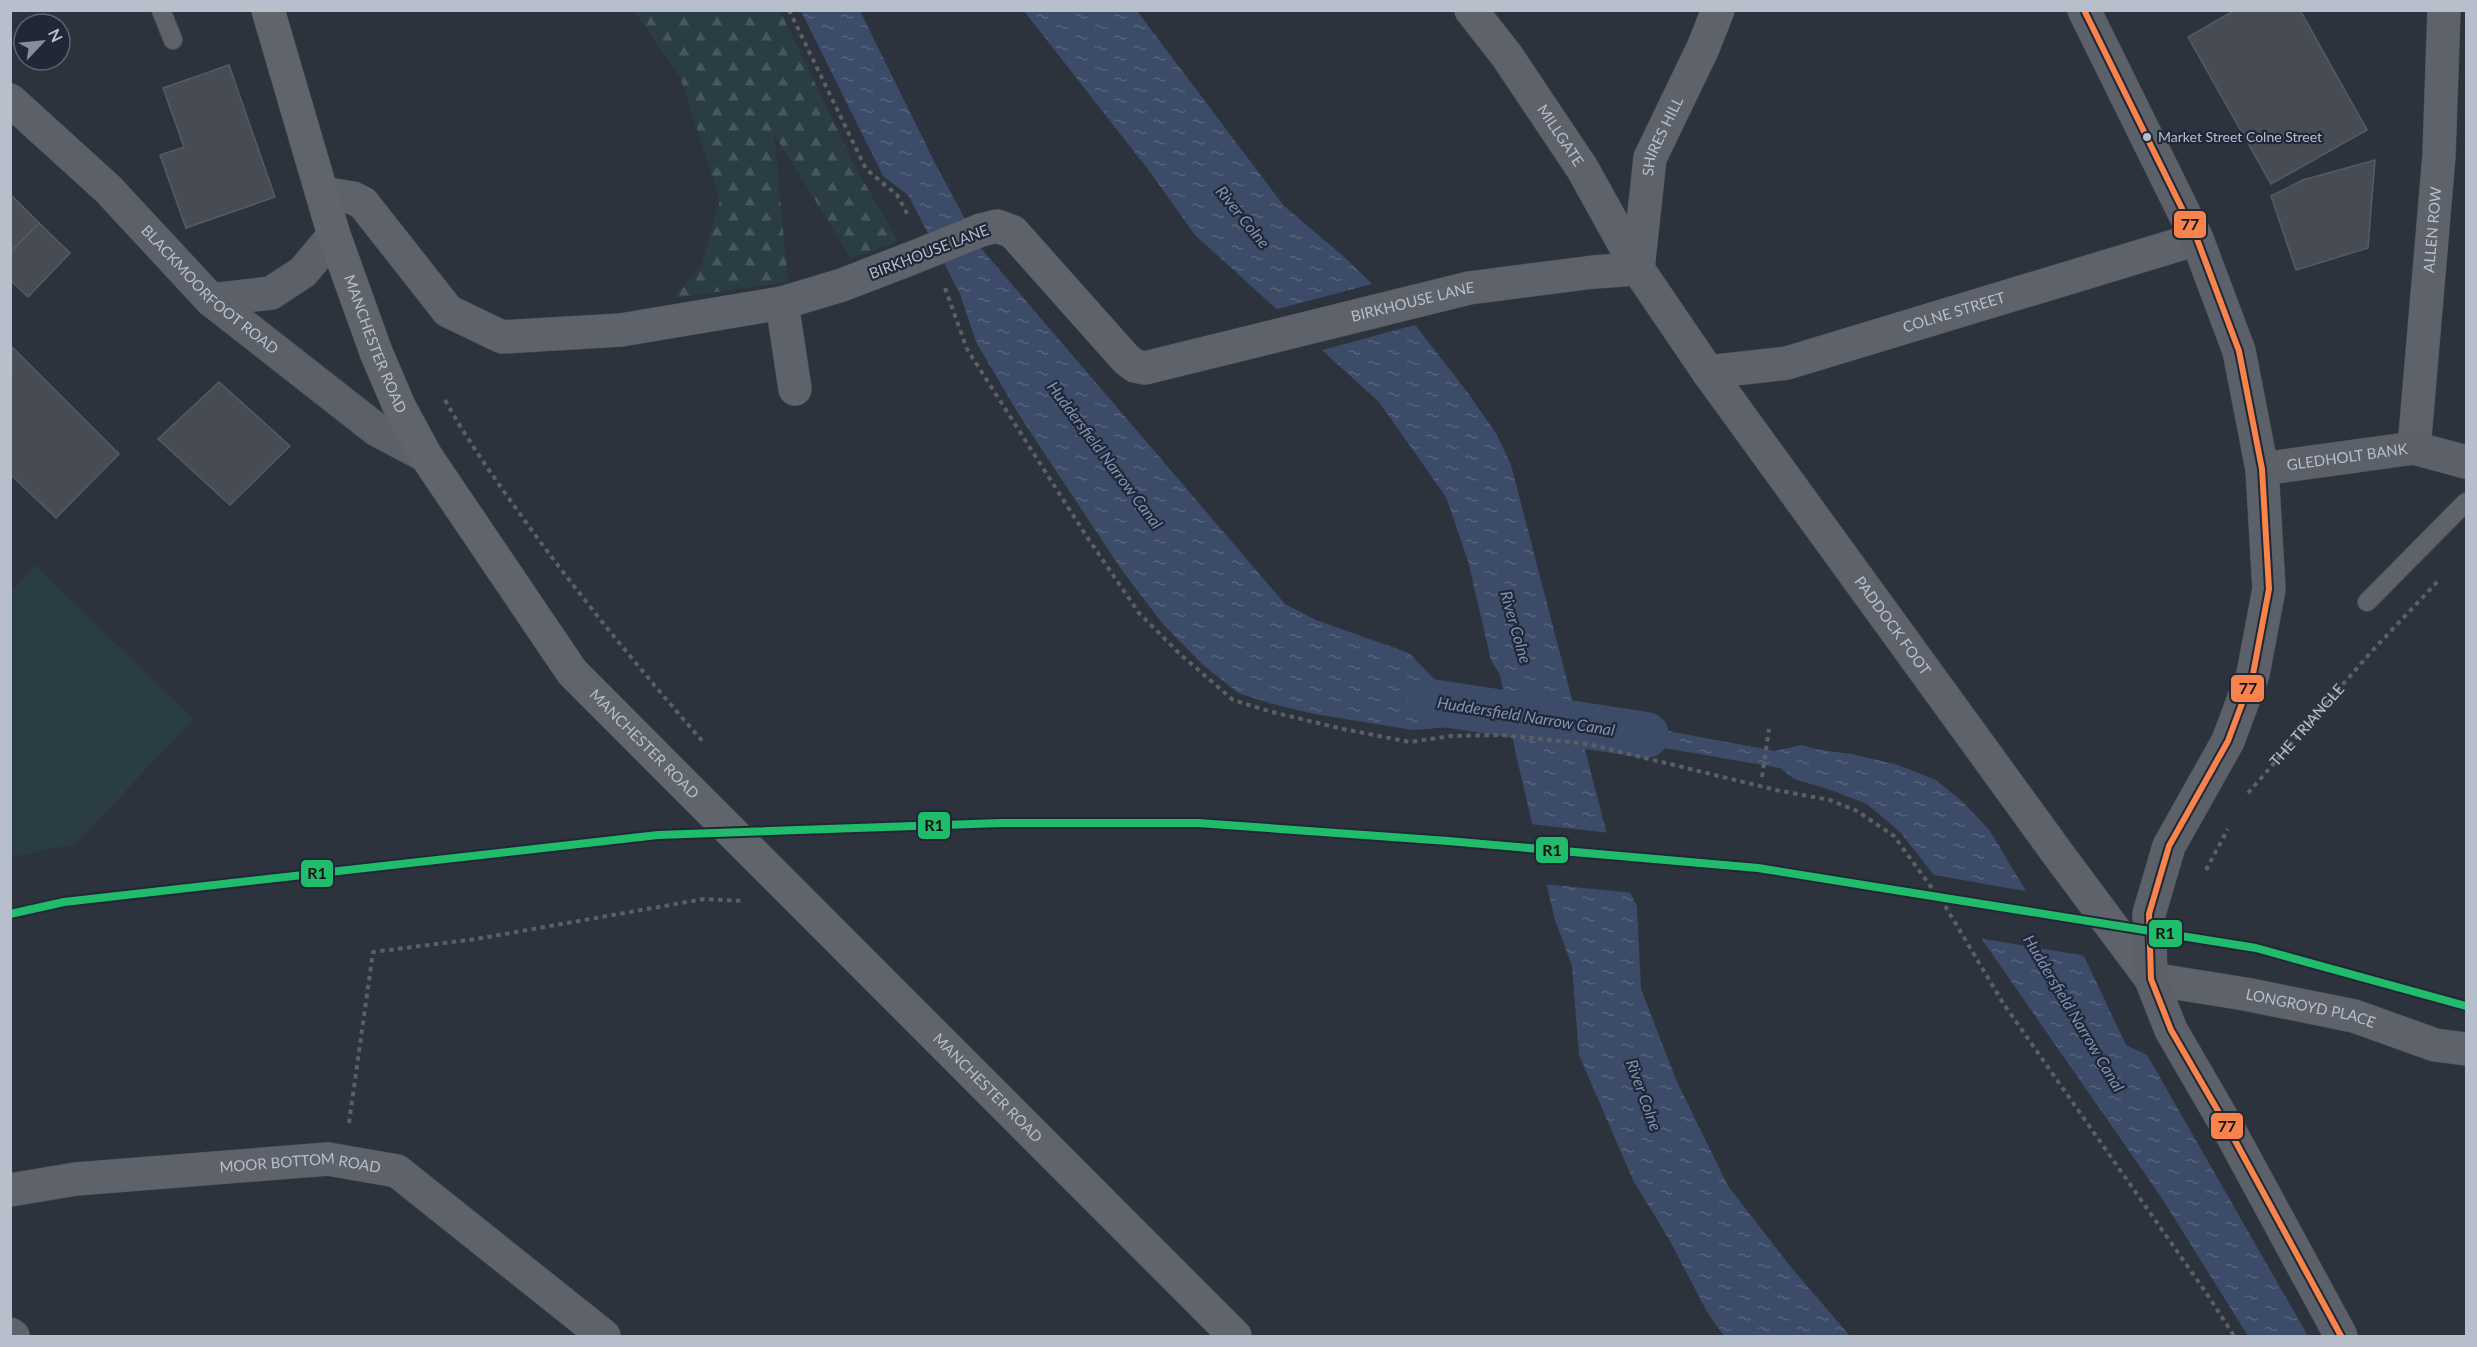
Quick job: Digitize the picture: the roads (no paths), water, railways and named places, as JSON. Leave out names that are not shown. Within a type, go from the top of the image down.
[{"type":"main road","name":"MANCHESTER ROAD","points":[[268,10],[334,235],[376,352],[399,406],[426,456],[572,672],[1235,1336]]},
{"type":"street","name":"MILLGATE","points":[[1471,10],[1507,56],[1582,168],[1638,269]]},
{"type":"street","name":"SHIRES HILL","points":[[1638,269],[1650,158],[1703,48],[1718,10]]},
{"type":"street","points":[[2084,10],[2197,239],[2239,351],[2262,469],[2269,589],[2253,675],[2228,741],[2169,846],[2149,914],[2151,979],[2171,1030],[2342,1336]]},
{"type":"street","name":"ALLEN ROW","points":[[2414,448],[2439,156],[2444,10]]},
{"type":"street","name":"BLACKMOORFOOT ROAD","points":[[10,100],[108,189],[211,300],[377,430],[426,456]]},
{"type":"street","name":"BIRKHOUSE LANE","points":[[322,193],[353,198],[363,203],[448,311],[502,337],[621,330],[782,303],[842,285],[981,230],[997,226],[1004,227],[1018,236],[1126,359],[1136,366],[1145,368],[1270,339],[1432,296],[1492,284],[1638,269]]},
{"type":"street","points":[[211,300],[271,293],[303,272],[334,235]]},
{"type":"street","name":"COLNE STREET","points":[[1708,372],[1787,363],[2197,239]]},
{"type":"street","name":"PADDOCK FOOT","points":[[1638,269],[1708,372],[2151,979]]},
{"type":"street","points":[[782,303],[795,389]]},
{"type":"street","name":"GLEDHOLT BANK","points":[[2262,469],[2414,448],[2466,462]]},
{"type":"street","name":"LONGROYD PLACE","points":[[2151,979],[2245,994],[2354,1016],[2435,1045],[2466,1049]]},
{"type":"street","name":"MOOR BOTTOM ROAD","points":[[10,1190],[76,1179],[328,1159],[397,1171],[604,1336]]},
{"type":"lane","points":[[162,10],[173,40]]},
{"type":"lane","points":[[2367,602],[2466,502]]},
{"type":"water","points":[[801,11],[860,11],[936,165],[980,247],[1285,604],[1316,620],[1409,653],[1434,679],[1487,697],[1496,713],[1486,724],[1413,730],[1314,714],[1273,704],[1238,693],[1202,664],[1162,623],[1121,569],[1019,415],[976,342],[960,294],[908,195],[883,176]]},
{"type":"water","name":"River Colne","points":[[1024,11],[1137,11],[1284,206],[1342,255],[1416,326],[1497,435],[1511,465],[1615,865],[1637,906],[1641,989],[1677,1082],[1728,1186],[1790,1266],[1850,1336],[1724,1336],[1707,1312],[1670,1241],[1633,1180],[1579,1055],[1572,966],[1555,920],[1517,759],[1500,675],[1491,660],[1468,561],[1446,497],[1379,402],[1195,235],[1150,172]]},
{"type":"water","points":[[1588,716],[1775,751],[1802,745],[1852,754],[1898,765],[1936,780],[1963,802],[1990,831],[2048,928],[2074,935],[2126,1045],[2147,1055],[2308,1336],[2248,1336],[2161,1197],[1963,912],[1900,832],[1867,804],[1794,779],[1780,768],[1588,735],[1584,724]]},
{"type":"waterway","name":"Huddersfield Narrow Canal","points":[[1431,702],[1646,735]]},
{"type":"place","name":"Market Street Colne Street","points":[[2147,137]]}]
